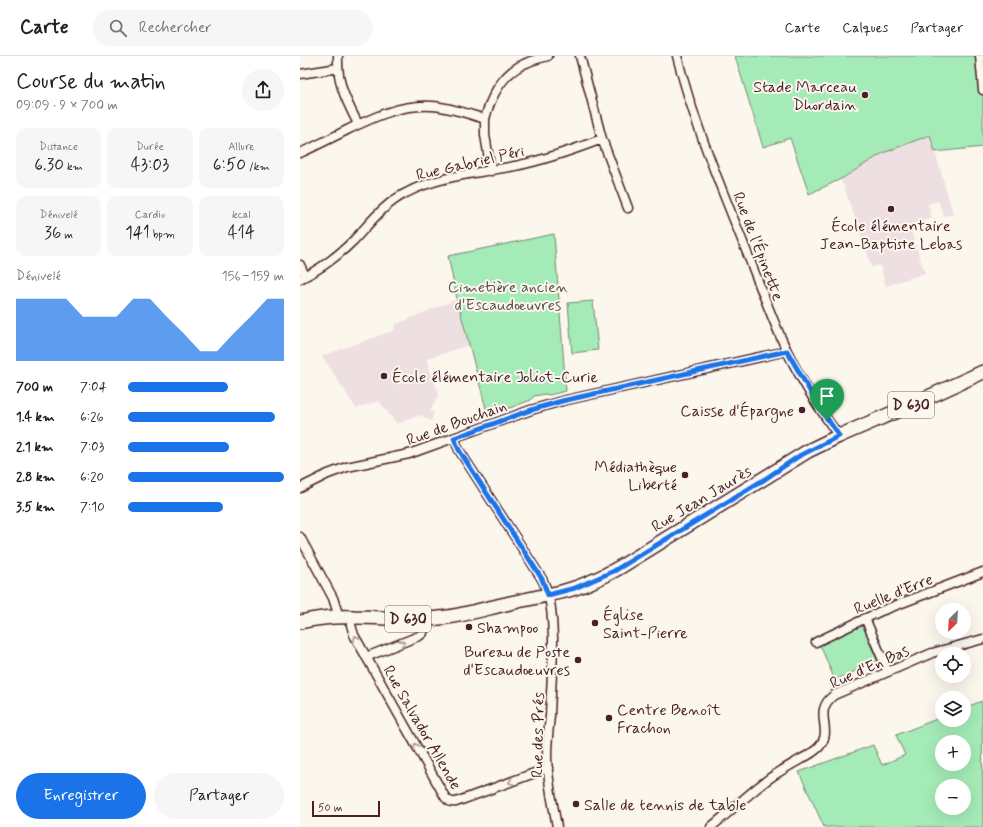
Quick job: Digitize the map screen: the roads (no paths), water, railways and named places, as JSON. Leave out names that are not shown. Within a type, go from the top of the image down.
[{"type":"main road","name":"Rue Jean Jaurès","points":[[300,622],[316,619],[345,617],[445,618],[575,588],[614,571],[765,479],[799,456],[839,436],[983,372]]},
{"type":"street","points":[[338,56],[340,82],[344,95],[358,124]]},
{"type":"street","points":[[491,171],[485,134],[485,119],[492,98],[508,74],[513,70],[526,63],[548,56]]},
{"type":"street","points":[[580,56],[602,139],[628,208]]},
{"type":"street","name":"Rue de l'Épinette","points":[[678,56],[703,142],[775,325],[787,351],[818,405],[839,436]]},
{"type":"street","points":[[980,56],[983,90]]},
{"type":"street","points":[[300,74],[338,68]]},
{"type":"street","points":[[300,153],[358,124],[391,110],[415,106],[439,106],[485,119]]},
{"type":"street","name":"Rue Gabriel Péri","points":[[303,278],[337,256],[380,212],[405,193],[435,182],[542,160],[602,139]]},
{"type":"street","points":[[300,265],[303,278]]},
{"type":"street","name":"Rue de Bouchain","points":[[300,488],[328,474],[347,467],[409,454],[531,410],[562,401],[787,351]]},
{"type":"street","name":"Rue des Prés","points":[[454,438],[459,450],[542,579],[548,595],[552,612],[553,652],[547,746],[548,768],[557,827]]},
{"type":"street","name":"Rue Salvador Allende","points":[[300,537],[333,598],[351,625],[353,633],[366,657],[447,800],[450,802],[456,802],[548,768]]},
{"type":"street","name":"Ruelle d'Erre","points":[[816,642],[881,611],[983,572]]},
{"type":"street","points":[[866,618],[888,672]]},
{"type":"street","points":[[366,657],[423,633],[426,619]]},
{"type":"street","name":"Rue d'En Bas","points":[[711,827],[769,779],[810,754],[818,747],[824,739],[825,730],[823,713],[831,697],[932,653],[983,639]]},
{"type":"place","name":"Stade Marceau Dhordain","points":[[865,95]]},
{"type":"place","name":"École élémentaire Jean-Baptiste Lebas","points":[[891,209]]},
{"type":"place","name":"École élémentaire Joliot-Curie","points":[[384,376]]},
{"type":"place","name":"Caisse d'Épargne","points":[[802,410]]},
{"type":"place","name":"Médiathèque Liberté","points":[[685,475]]},
{"type":"place","name":"Église Saint-Pierre","points":[[595,623]]},
{"type":"place","name":"Shampoo","points":[[469,627]]},
{"type":"place","name":"Bureau de Poste d'Escaudœuvres","points":[[578,660]]},
{"type":"place","name":"Centre Benoît Frachon","points":[[609,718]]},
{"type":"place","name":"Salle de tennis de table","points":[[576,804]]},
{"type":"park label","name":"Cimetière ancien d'Escaudœuvres","points":[[508,295]]}]
